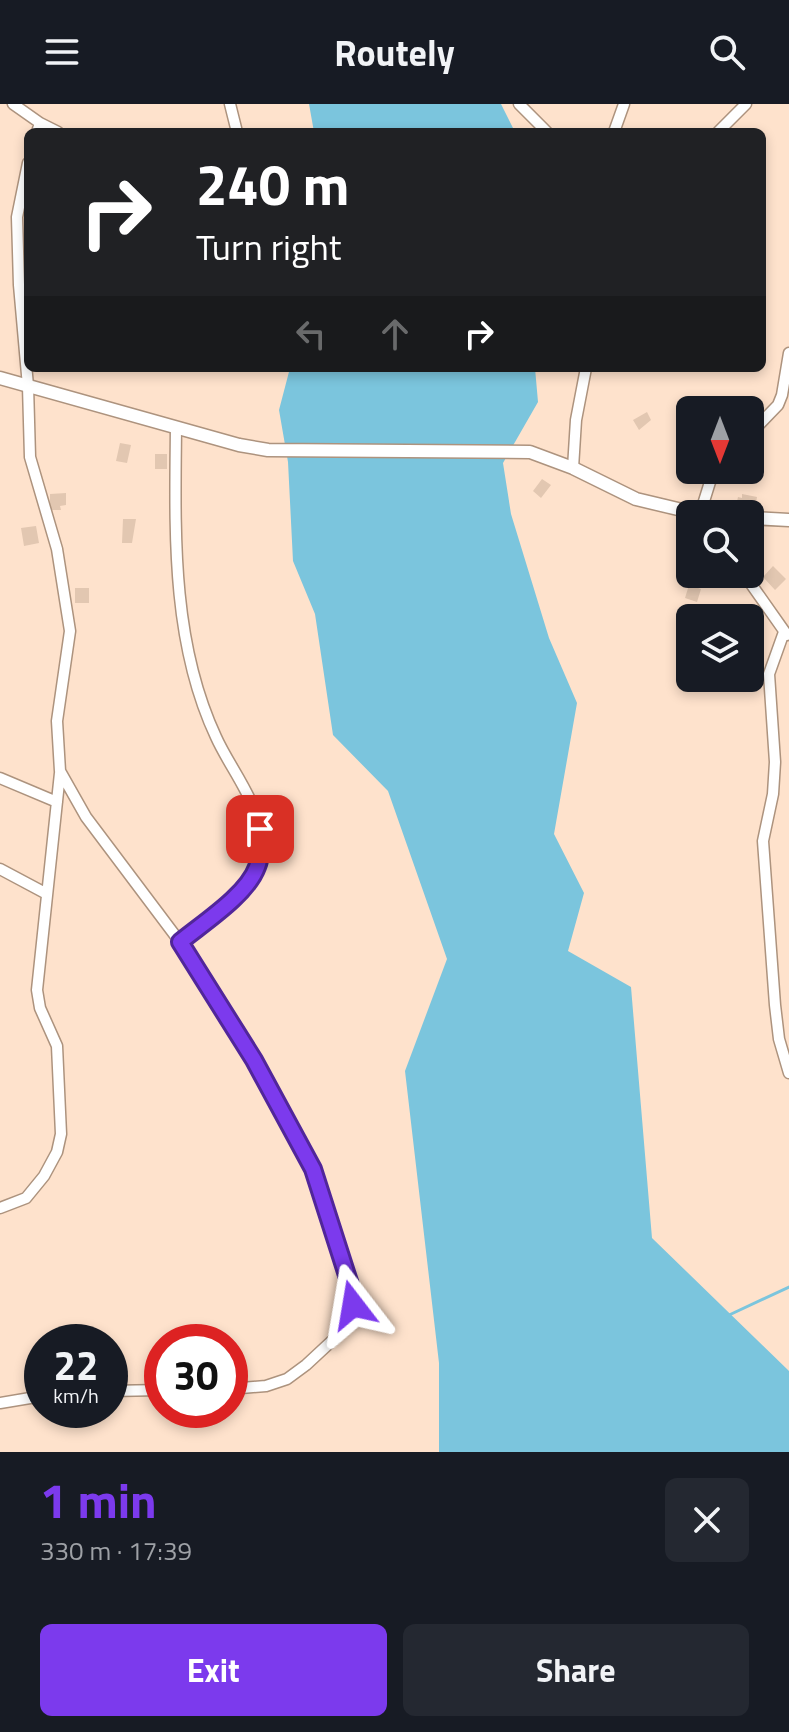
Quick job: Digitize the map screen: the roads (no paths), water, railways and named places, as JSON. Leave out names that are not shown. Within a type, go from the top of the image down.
[{"type":"street","points":[[13,104],[38,127]]},
{"type":"street","points":[[230,104],[236,128]]},
{"type":"street","points":[[519,104],[543,128]]},
{"type":"street","points":[[615,128],[624,104]]},
{"type":"street","points":[[722,128],[746,104]]},
{"type":"street","points":[[24,183],[17,217],[24,336]]},
{"type":"street","points":[[764,420],[778,405],[782,395],[789,353]]},
{"type":"street","points":[[0,1208],[26,1198],[44,1176],[57,1152],[61,1134],[57,1046],[40,1008],[37,990],[60,771],[57,721],[70,631],[57,549],[30,457],[27,372]]},
{"type":"street","points":[[573,468],[576,420],[585,372]]},
{"type":"street","points":[[0,378],[239,445],[268,450],[530,452],[573,468],[636,499],[676,509]]},
{"type":"street","points":[[176,427],[176,561],[189,654],[202,707],[251,802],[260,829],[261,851],[256,870],[241,890],[180,942]]},
{"type":"street","points":[[764,519],[789,520]]},
{"type":"street","points":[[754,588],[786,634],[769,674],[775,762],[773,794],[763,841],[776,1017],[789,1073]]},
{"type":"street","points":[[60,771],[86,817],[180,942],[254,1060],[313,1169],[353,1294],[350,1317],[334,1339],[306,1365],[287,1379],[248,1388]]},
{"type":"street","points":[[0,778],[57,802]]},
{"type":"street","points":[[0,869],[47,894]]},
{"type":"street","points":[[0,1403],[24,1399]]},
{"type":"water","points":[[309,104],[501,104],[513,128],[313,128]]},
{"type":"water","points":[[289,372],[535,372],[538,402],[503,463],[511,514],[549,638],[577,703],[554,834],[584,893],[568,951],[631,987],[652,1238],[789,1371],[789,1452],[439,1452],[439,1363],[405,1071],[447,959],[388,791],[333,735],[315,614],[293,561],[288,462],[279,410]]},
{"type":"waterway","points":[[727,1316],[789,1287]]}]
